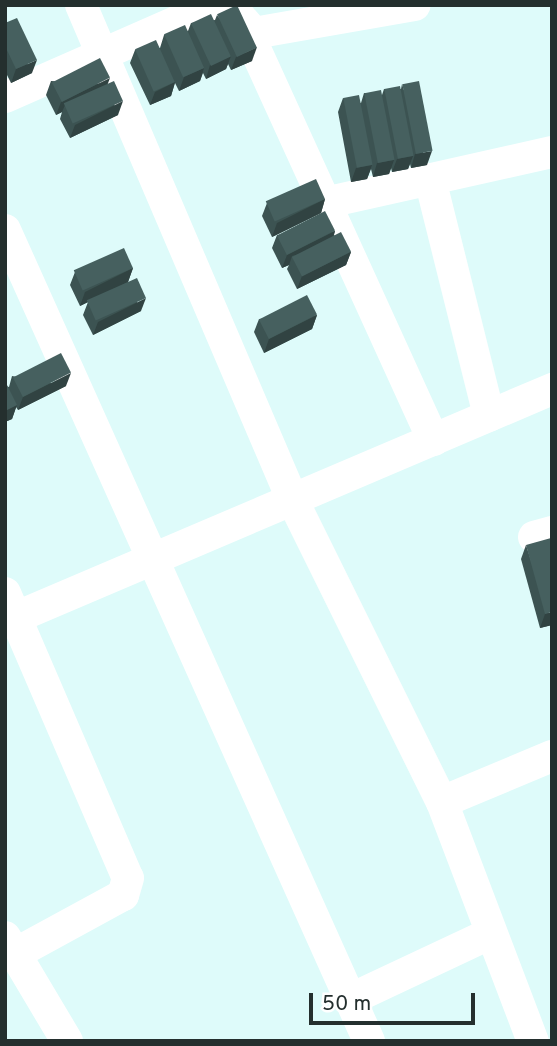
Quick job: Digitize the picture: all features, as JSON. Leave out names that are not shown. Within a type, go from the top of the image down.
[{"type":"street","points":[[81,5],[293,501],[442,802],[489,934],[533,1041]]},
{"type":"street","points":[[5,97],[215,5]]},
{"type":"street","points":[[239,17],[271,32],[415,5]]},
{"type":"street","points":[[239,17],[433,440]]},
{"type":"street","points":[[324,203],[552,152]]},
{"type":"street","points":[[430,179],[489,416]]},
{"type":"street","points":[[5,230],[369,1041]]},
{"type":"street","points":[[67,1041],[10,946],[123,895],[128,878],[9,610],[154,562],[552,389]]},
{"type":"street","points":[[442,802],[552,757]]},
{"type":"street","points":[[351,999],[489,934]]},
{"type":"building","points":[[237,5],[257,48],[237,57],[217,14]]},
{"type":"building","points":[[211,14],[231,57],[211,66],[191,23]]},
{"type":"building","points":[[17,18],[37,60],[16,69],[5,46],[5,23]]},
{"type":"building","points":[[185,25],[204,68],[183,77],[164,34]]},
{"type":"building","points":[[156,40],[175,82],[154,91],[135,49]]},
{"type":"building","points":[[100,58],[110,78],[62,102],[52,83]]},
{"type":"building","points":[[114,81],[123,101],[73,123],[64,103]]},
{"type":"building","points":[[419,81],[433,151],[416,154],[402,84]]},
{"type":"building","points":[[400,86],[414,156],[398,159],[384,89]]},
{"type":"building","points":[[381,90],[395,160],[378,163],[364,93]]},
{"type":"building","points":[[359,95],[373,165],[357,168],[343,98]]},
{"type":"building","points":[[316,179],[325,199],[275,221],[266,201]]},
{"type":"building","points":[[325,211],[335,231],[287,255],[277,236]]},
{"type":"building","points":[[341,232],[351,252],[302,277],[292,257]]},
{"type":"building","points":[[124,248],[133,268],[83,290],[74,270]]},
{"type":"building","points":[[137,278],[146,298],[96,320],[87,300]]},
{"type":"building","points":[[307,295],[317,315],[269,339],[259,320]]},
{"type":"building","points":[[61,353],[71,373],[23,397],[13,378]]},
{"type":"building","points":[[7,385],[17,405],[5,411],[5,386]]},
{"type":"building","points":[[551,538],[552,612],[545,614],[526,545]]}]
